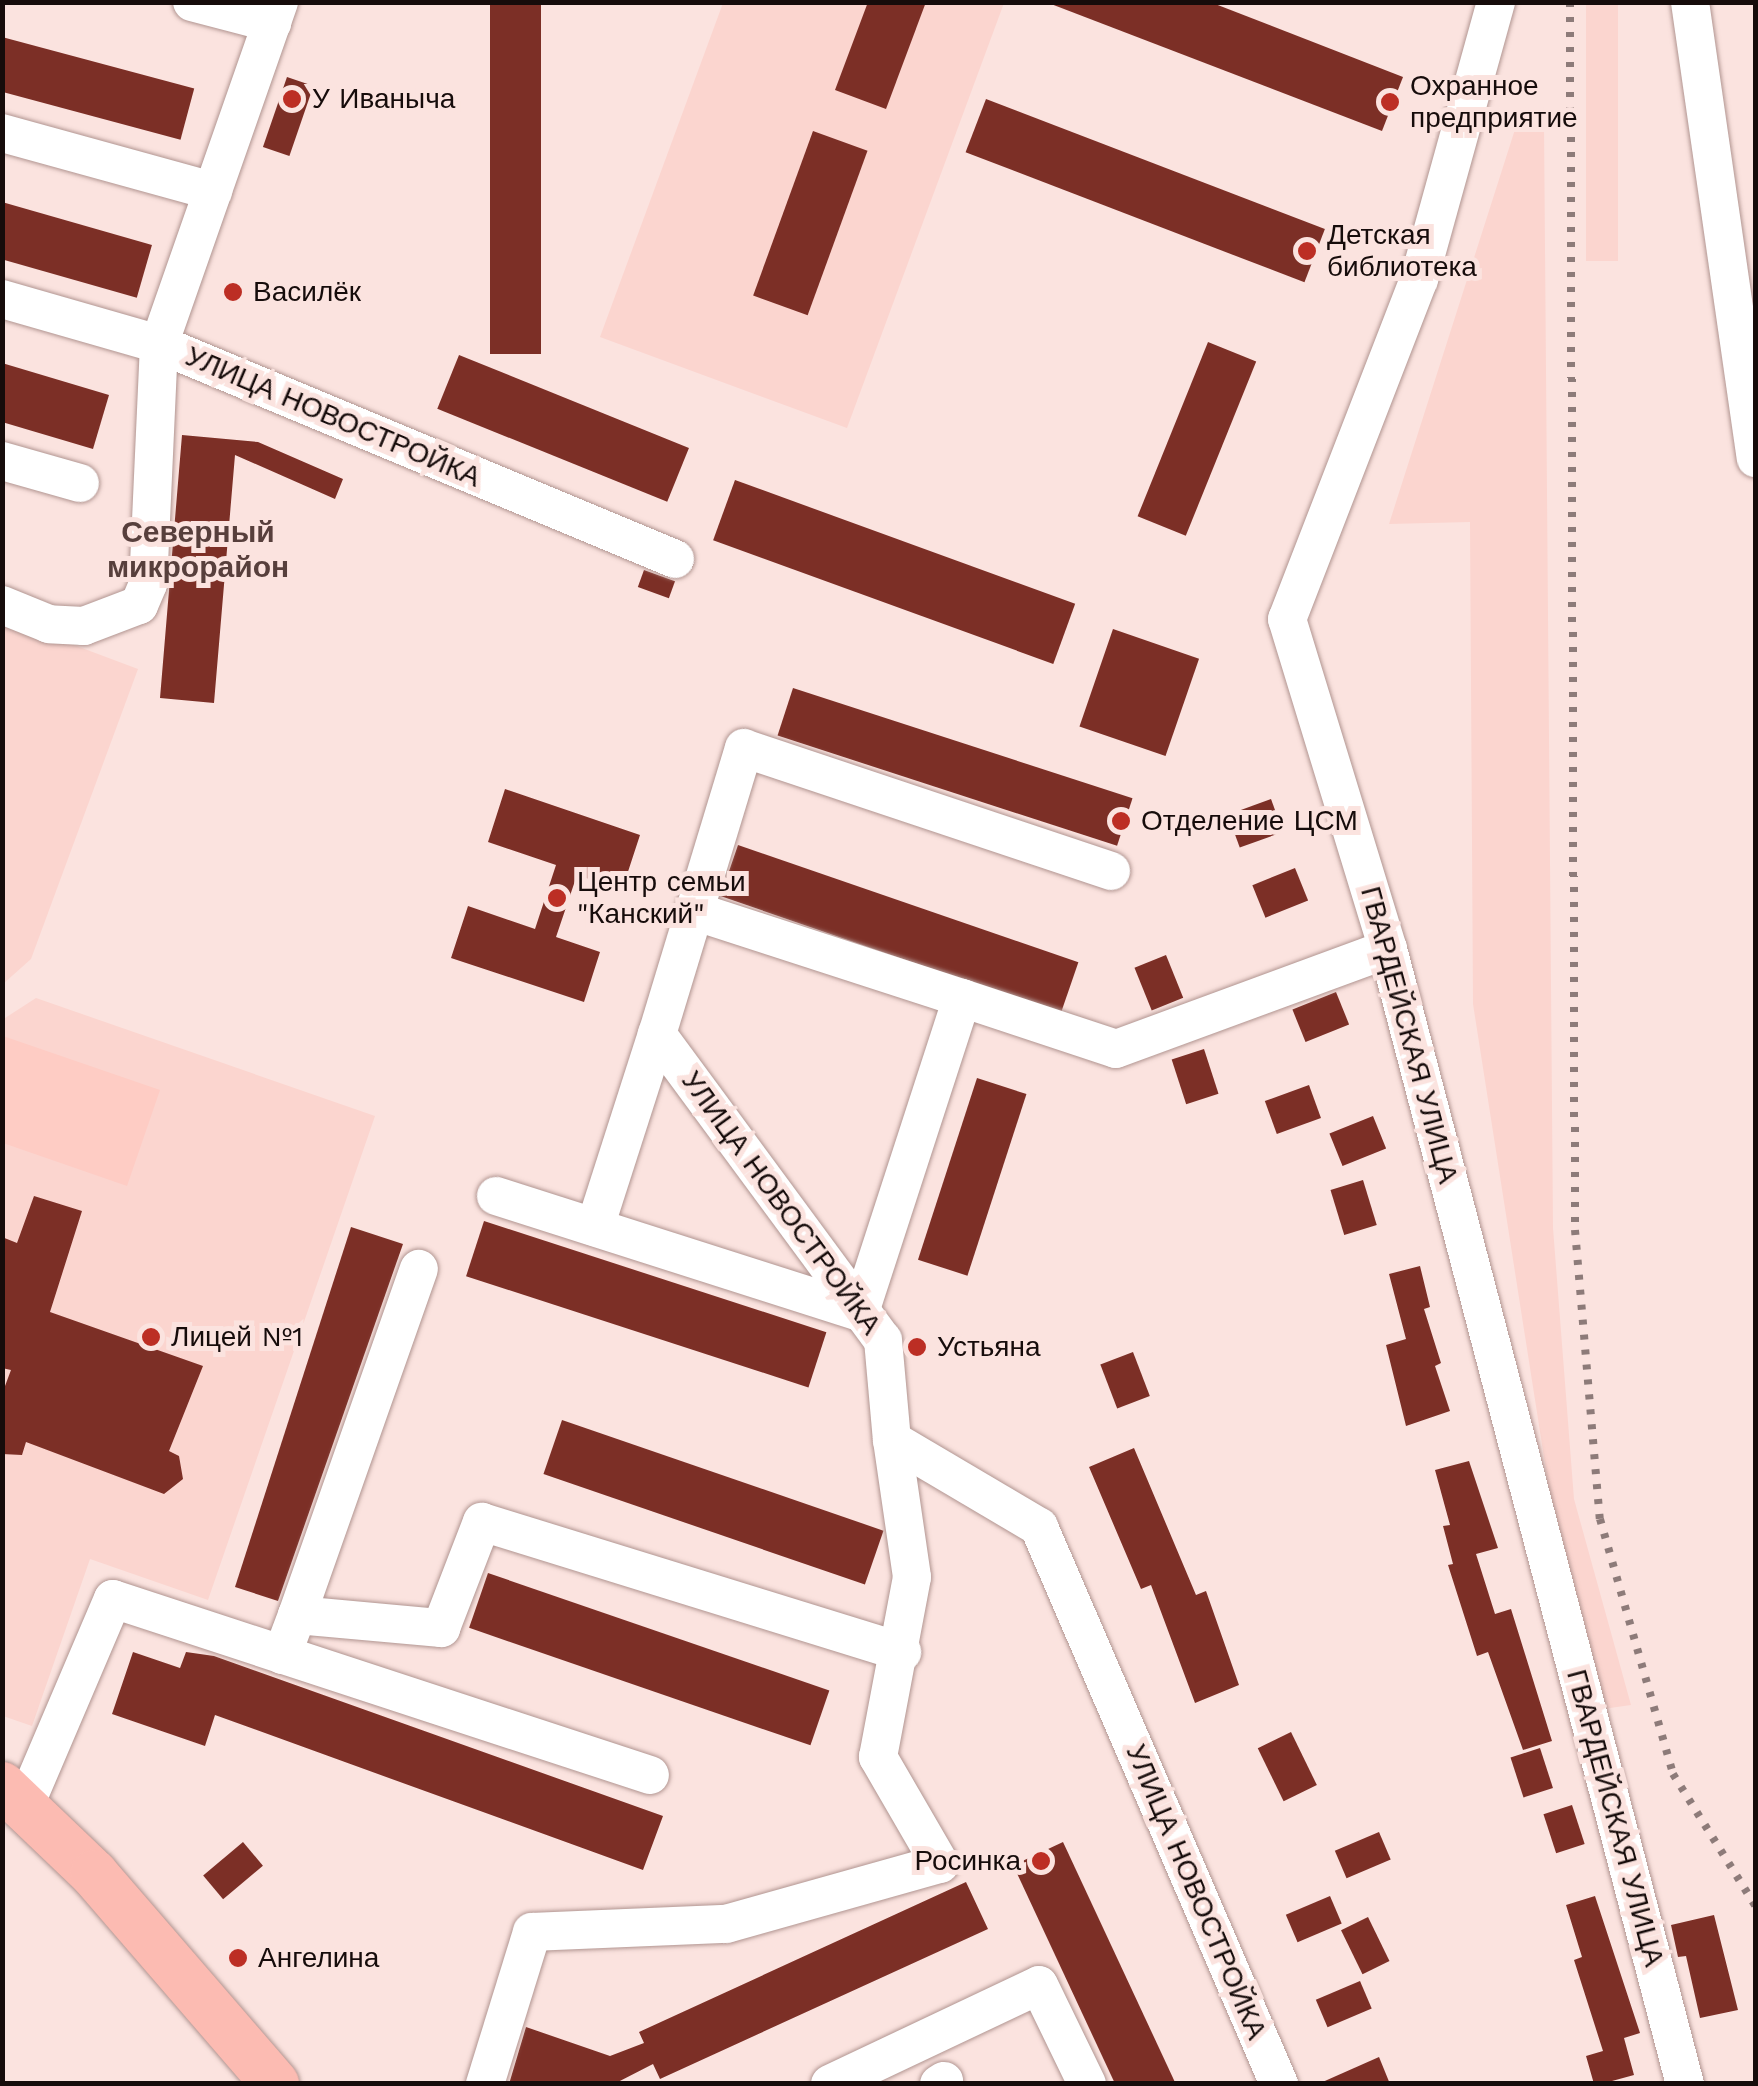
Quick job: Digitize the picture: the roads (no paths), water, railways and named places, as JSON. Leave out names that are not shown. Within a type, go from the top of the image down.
[{"type":"main road","points":[[14,1796],[94,1874],[275,2084]]},
{"type":"street","points":[[192,2],[275,13]]},
{"type":"street","name":"ГВАРДЕЙСКАЯ УЛИЦА","points":[[1496,2],[1419,278],[1287,619],[1388,949],[1685,2084]]},
{"type":"street","points":[[1690,2],[1756,458]]},
{"type":"street","name":"УЛИЦА НОВОСТРОЙКА","points":[[275,13],[160,344],[676,559]]},
{"type":"street","points":[[2,133],[213,191]]},
{"type":"street","points":[[2,298],[160,344],[148,584],[139,605],[84,626],[49,624],[2,605]]},
{"type":"street","points":[[2,461],[80,483]]},
{"type":"street","points":[[594,1227],[744,748],[1111,871]]},
{"type":"street","points":[[694,911],[1116,1049],[1388,949]]},
{"type":"street","points":[[496,1196],[860,1312],[962,998]]},
{"type":"street","name":"УЛИЦА НОВОСТРОЙКА","points":[[657,1034],[883,1340],[892,1440],[1039,1527],[1279,2084]]},
{"type":"street","points":[[282,1654],[419,1268]]},
{"type":"street","points":[[486,2084],[532,1932],[726,1924],[940,1864],[878,1757],[902,1652],[912,1577],[892,1440]]},
{"type":"street","points":[[297,1615],[441,1628],[482,1522],[902,1652]]},
{"type":"street","points":[[14,1796],[113,1599],[650,1775]]},
{"type":"street","points":[[830,2084],[1039,1985],[1087,2084]]},
{"type":"railway","points":[[1570,2],[1575,1230],[1600,1519],[1673,1774],[1756,1907]]},
{"type":"place","name":"У Иваныча","points":[[292,99]]},
{"type":"place","name":"Охранное предприятие","points":[[1390,102]]},
{"type":"place","name":"Детская библиотека","points":[[1307,251]]},
{"type":"place","name":"Василёк","points":[[233,292]]},
{"type":"place","name":"Отделение ЦСМ","points":[[1121,821]]},
{"type":"place","name":"Центр семьи \"Канский\"","points":[[557,898]]},
{"type":"place","name":"Лицей №1","points":[[151,1337]]},
{"type":"place","name":"Устьяна","points":[[917,1347]]},
{"type":"place","name":"Росинка","points":[[1041,1861]]},
{"type":"place","name":"Ангелина","points":[[238,1958]]},
{"type":"district","name":"Северный микрорайон","points":[[198,549]]}]
